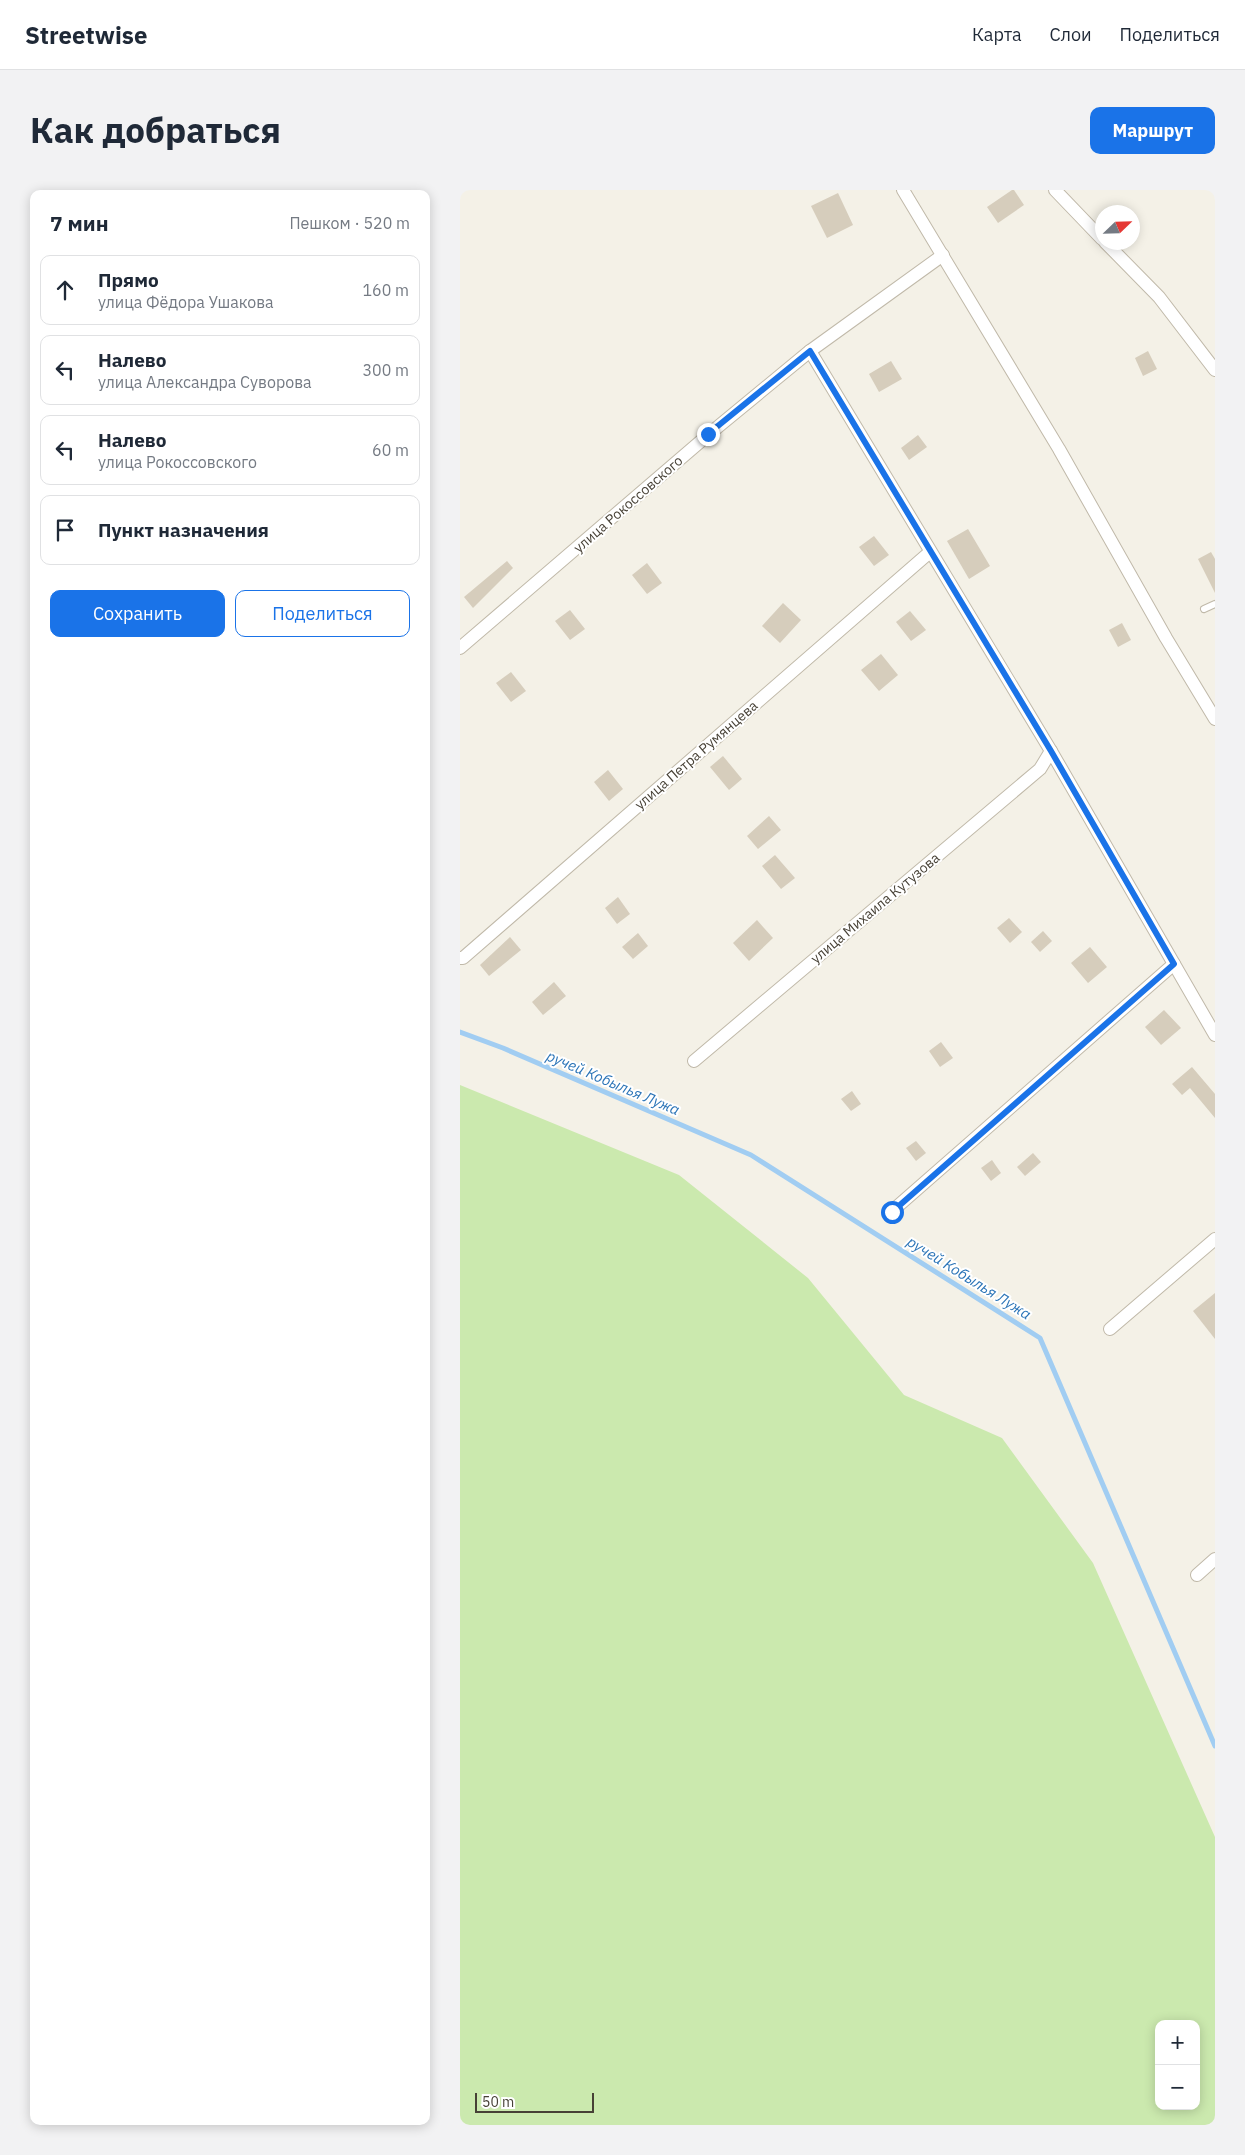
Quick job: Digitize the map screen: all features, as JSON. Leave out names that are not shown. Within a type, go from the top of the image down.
[{"type":"street","points":[[903,190],[1059,449],[1166,638],[1215,719]]},
{"type":"street","points":[[1055,190],[1095,232]]},
{"type":"street","points":[[1114,250],[1159,298],[1215,370]]},
{"type":"street","name":"улица Рокоссовского","points":[[460,648],[708,434],[810,351],[943,255]]},
{"type":"street","points":[[810,351],[1051,751],[1215,1034]]},
{"type":"street","name":"улица Петра Румянцева","points":[[462,958],[930,552]]},
{"type":"street","name":"улица Михаила Кутузова","points":[[694,1061],[1040,769],[1051,751]]},
{"type":"street","points":[[892,1212],[1174,964]]},
{"type":"street","points":[[1110,1328],[1215,1239]]},
{"type":"street","points":[[1197,1575],[1215,1558]]},
{"type":"lane","points":[[1204,609],[1215,604]]},
{"type":"green space","points":[[460,1085],[679,1175],[808,1278],[904,1395],[1002,1438],[1093,1563],[1215,1837],[1215,2125],[460,2125]]},
{"type":"building","points":[[1014,190],[1024,205],[998,223],[987,207]]},
{"type":"building","points":[[838,193],[853,225],[827,238],[811,206]]},
{"type":"building","points":[[1148,351],[1157,369],[1143,376],[1135,358]]},
{"type":"building","points":[[891,361],[902,379],[879,392],[869,374]]},
{"type":"building","points":[[918,435],[927,447],[909,460],[901,448]]},
{"type":"building","points":[[968,529],[990,566],[969,579],[947,541]]},
{"type":"building","points":[[874,536],[889,555],[874,566],[859,547]]},
{"type":"building","points":[[1211,552],[1215,559],[1215,593],[1198,559]]},
{"type":"building","points":[[507,561],[513,568],[473,608],[464,597]]},
{"type":"building","points":[[647,563],[662,583],[647,594],[632,575]]},
{"type":"building","points":[[783,603],[801,620],[780,643],[762,626]]},
{"type":"building","points":[[570,610],[585,629],[570,640],[555,621]]},
{"type":"building","points":[[910,611],[926,630],[911,641],[896,622]]},
{"type":"building","points":[[1122,623],[1131,640],[1118,647],[1109,630]]},
{"type":"building","points":[[881,654],[898,675],[879,691],[861,670]]},
{"type":"building","points":[[511,672],[526,691],[511,702],[496,683]]},
{"type":"building","points":[[723,756],[742,779],[729,790],[710,767]]},
{"type":"building","points":[[608,770],[623,789],[609,801],[594,782]]},
{"type":"building","points":[[769,816],[781,830],[758,849],[747,836]]},
{"type":"building","points":[[775,855],[795,878],[781,889],[762,866]]},
{"type":"building","points":[[618,897],[630,914],[617,924],[605,908]]},
{"type":"building","points":[[1009,918],[1022,932],[1010,943],[997,928]]},
{"type":"building","points":[[757,920],[773,938],[749,961],[733,943]]},
{"type":"building","points":[[1043,931],[1052,941],[1040,952],[1031,942]]},
{"type":"building","points":[[638,933],[648,946],[633,959],[622,947]]},
{"type":"building","points":[[510,937],[521,950],[489,976],[480,965]]},
{"type":"building","points":[[1090,947],[1107,967],[1088,983],[1071,963]]},
{"type":"building","points":[[554,982],[566,996],[543,1015],[532,1002]]},
{"type":"building","points":[[1164,1010],[1181,1028],[1161,1045],[1145,1027]]},
{"type":"building","points":[[941,1042],[953,1058],[940,1067],[929,1051]]},
{"type":"building","points":[[1192,1067],[1215,1094],[1215,1118],[1190,1088],[1182,1095],[1172,1084]]},
{"type":"building","points":[[852,1091],[861,1104],[851,1111],[841,1099]]},
{"type":"building","points":[[916,1141],[926,1153],[916,1161],[906,1148]]},
{"type":"building","points":[[1033,1153],[1041,1162],[1025,1176],[1017,1167]]},
{"type":"building","points":[[992,1160],[1001,1173],[991,1181],[981,1168]]},
{"type":"building","points":[[1215,1293],[1215,1339],[1193,1311]]},
{"type":"waterway","name":"ручей Кобылья Лужа","points":[[460,1032],[503,1048],[751,1155],[1040,1338],[1215,1746]]},
{"type":"route","points":[[708,434],[810,351],[1051,751],[1174,964],[892,1212]]}]
